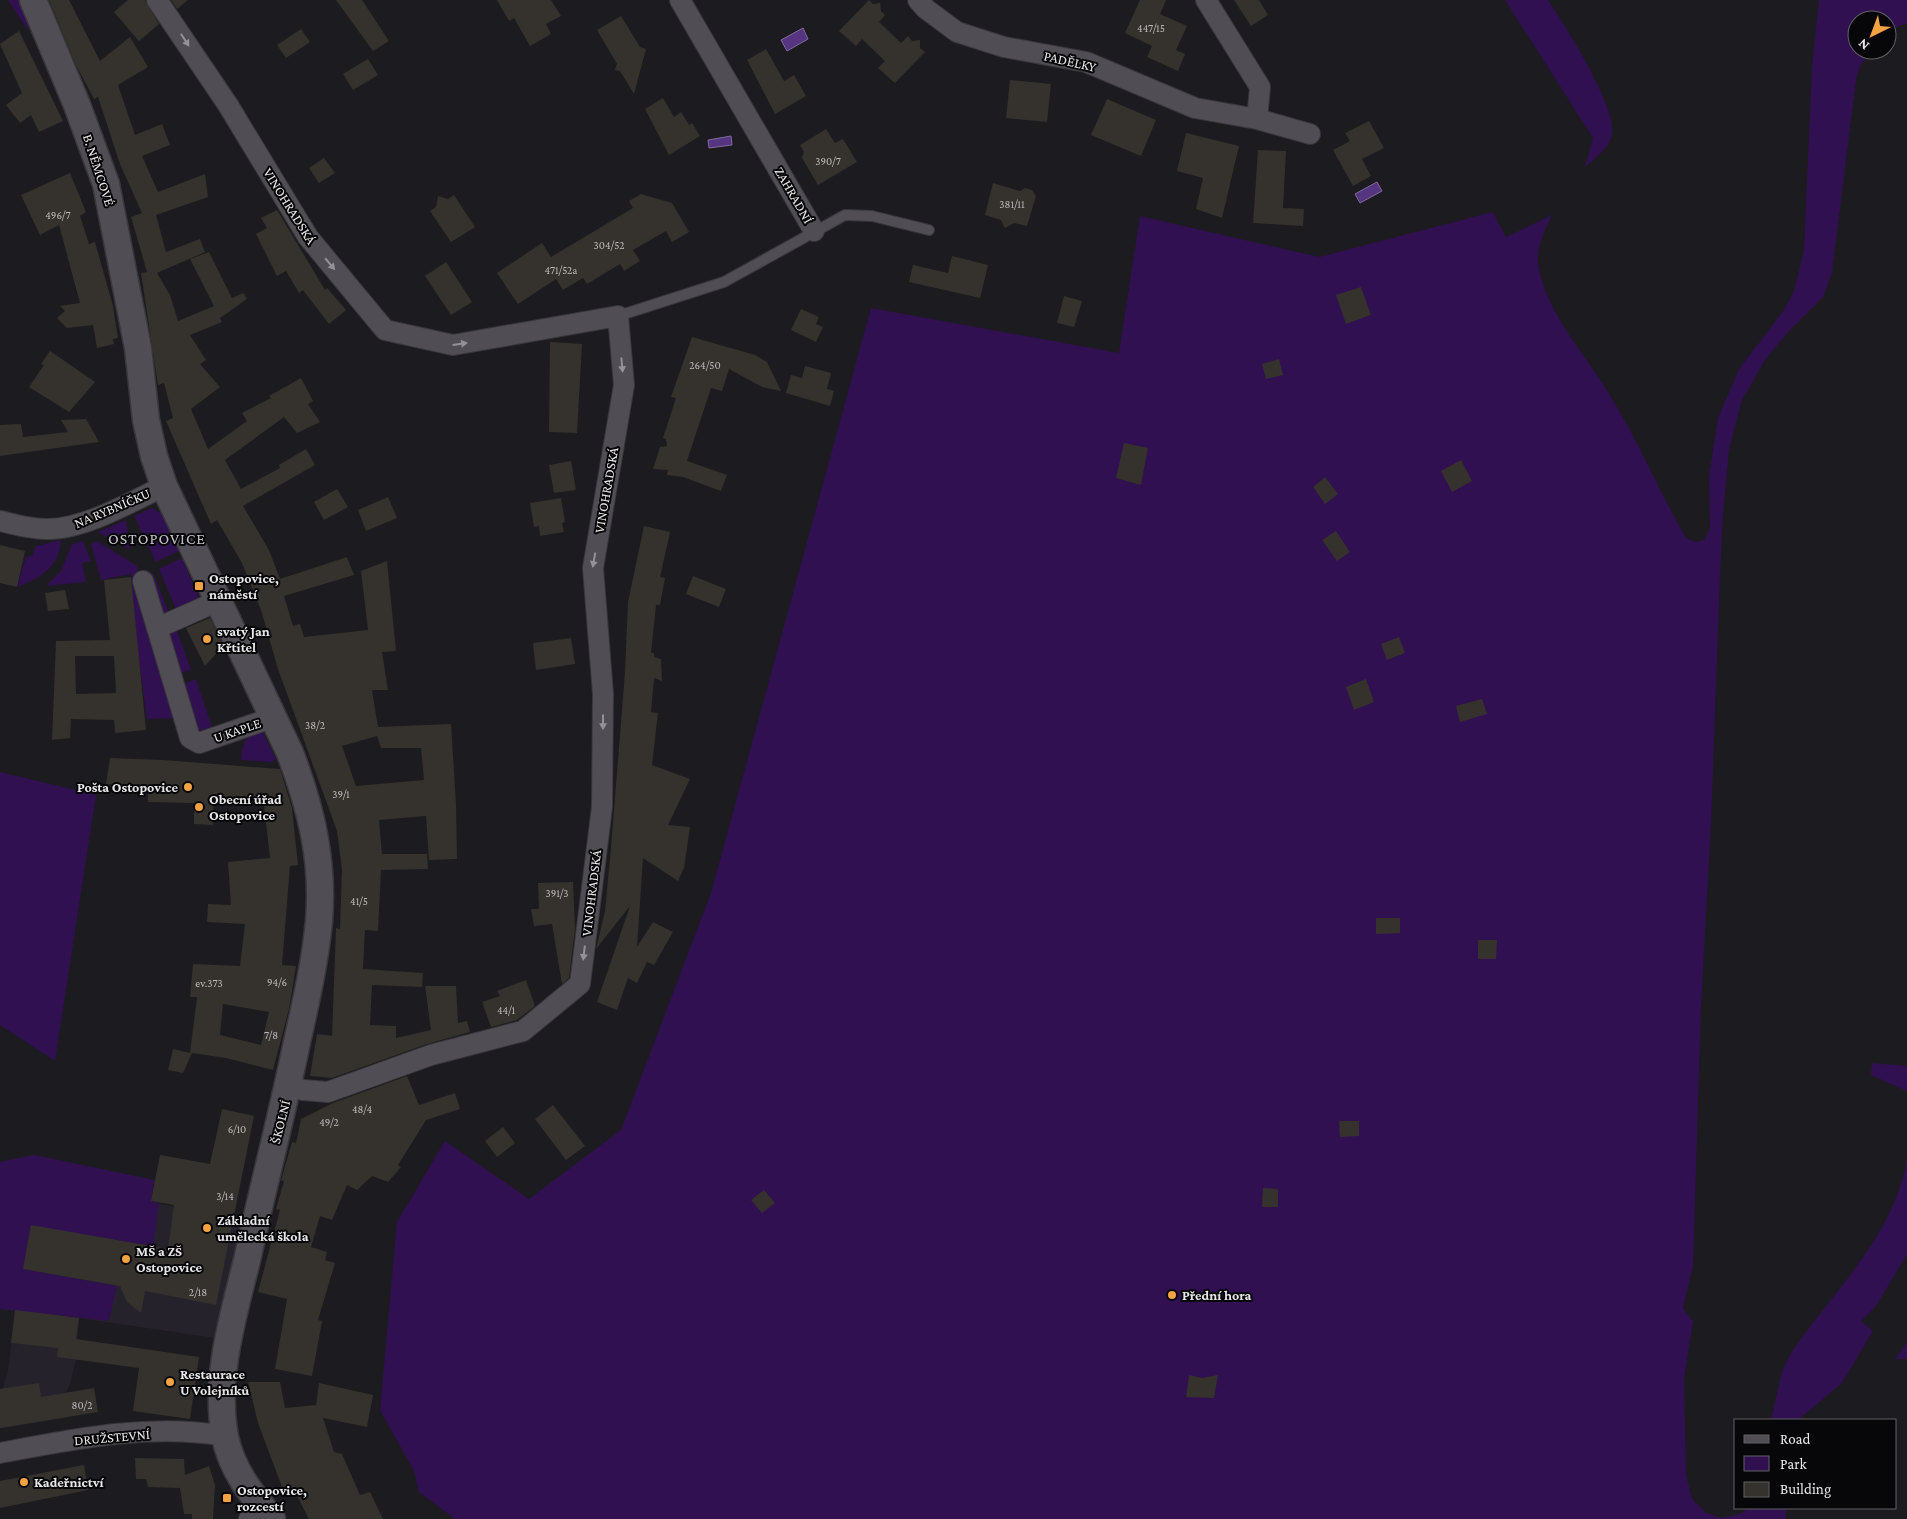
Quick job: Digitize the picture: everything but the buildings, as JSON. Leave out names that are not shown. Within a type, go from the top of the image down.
[{"type":"street","name":"B. NĚMCOVÉ","points":[[33,0],[77,105],[106,184],[138,348]]},
{"type":"street","name":"VINOHRADSKÁ","points":[[157,0],[228,105],[308,238],[385,330],[453,345],[618,316],[624,385],[593,568],[603,694],[602,807],[580,984],[523,1031],[431,1055],[328,1092],[303,1090],[288,1086]]},
{"type":"street","name":"ZAHRADNÍ","points":[[680,0],[814,231]]},
{"type":"street","name":"PADĚLKY","points":[[918,0],[926,9],[957,32],[1004,47],[1086,62],[1195,108],[1257,119],[1310,134]]},
{"type":"street","points":[[1206,0],[1260,86],[1257,119]]},
{"type":"street","name":"U KAPLE","points":[[138,348],[146,420],[154,456],[164,486],[274,717],[207,740],[194,742],[188,733],[144,580]]},
{"type":"street","name":"NA RYBNÍČKU","points":[[0,521],[47,529],[68,526],[98,516],[164,486]]},
{"type":"street","points":[[157,628],[209,605]]},
{"type":"street","name":"ŠKOLNÍ","points":[[260,1514],[237,1474],[225,1436],[221,1396],[229,1337],[288,1086],[316,951],[319,919],[319,852],[304,791],[274,717]]},
{"type":"street","name":"DRUŽSTEVNÍ","points":[[0,1452],[100,1435],[195,1431],[225,1436]]},
{"type":"lane","points":[[814,231],[845,215],[872,216],[929,230]]},
{"type":"lane","name":"ZAHRADNÍ","points":[[618,316],[724,282],[814,231]]},
{"type":"shaded area","points":[[803,28],[808,39],[787,51],[781,40]]},
{"type":"shaded area","points":[[731,136],[732,145],[709,148],[708,140]]},
{"type":"shaded area","points":[[1377,182],[1382,191],[1360,203],[1355,194]]},
{"type":"shaded area","points":[[34,1155],[154,1180],[151,1202],[242,1221],[215,1338],[79,1318],[76,1359],[66,1393],[70,1417],[4,1428],[0,1397],[8,1371],[15,1311],[0,1309],[0,1162]]},
{"type":"green space","points":[[8,0],[21,0],[29,32]]},
{"type":"green space","points":[[1505,0],[1548,0],[1577,46],[1599,87],[1612,122],[1612,135],[1605,149],[1585,167],[1593,138]]},
{"type":"green space","points":[[1819,0],[1907,0],[1907,23],[1897,27],[1897,10],[1847,10],[1847,60],[1864,60],[1856,80],[1832,273],[1823,297],[1789,331],[1765,360],[1742,400],[1729,450],[1723,514],[1711,824],[1701,1006],[1693,1266],[1683,1308],[1693,1321],[1684,1379],[1686,1475],[1692,1499],[1706,1513],[1722,1518],[1740,1514],[1748,1509],[1786,1509],[1786,1519],[455,1519],[419,1492],[414,1471],[380,1410],[397,1222],[445,1141],[529,1199],[621,1130],[711,893],[871,308],[1119,353],[1140,216],[1319,257],[1493,212],[1506,237],[1552,215],[1543,234],[1538,254],[1539,269],[1551,303],[1559,319],[1620,411],[1686,538],[1696,542],[1704,540],[1710,528],[1709,476],[1718,418],[1739,369],[1784,310],[1794,291],[1804,250],[1812,67]]},
{"type":"green space","points":[[152,508],[164,515],[181,550],[156,562],[134,516]]},
{"type":"green space","points":[[126,520],[130,550],[98,532]]},
{"type":"green space","points":[[61,540],[57,558],[47,571],[17,587],[26,557],[32,556],[36,546]]},
{"type":"green space","points":[[83,541],[91,561],[82,563],[86,582],[46,586],[61,571],[72,544]]},
{"type":"green space","points":[[97,541],[137,566],[154,638],[177,718],[147,719],[136,638],[131,574],[101,580],[91,544]]},
{"type":"green space","points":[[182,558],[201,603],[178,614],[159,569]]},
{"type":"green space","points":[[153,573],[171,618],[158,623],[146,576]]},
{"type":"green space","points":[[176,628],[191,670],[172,676],[161,634]]},
{"type":"green space","points":[[196,679],[212,727],[188,734],[175,687]]},
{"type":"green space","points":[[261,729],[276,759],[271,762],[241,760],[245,741]]},
{"type":"green space","points":[[0,772],[96,795],[55,1061],[0,1025]]},
{"type":"green space","points":[[1872,1063],[1907,1066],[1907,1091],[1871,1075]]},
{"type":"green space","points":[[34,1155],[154,1180],[151,1201],[159,1203],[153,1246],[31,1226],[23,1269],[117,1286],[109,1321],[0,1309],[0,1162]]},
{"type":"green space","points":[[1907,1158],[1907,1254],[1876,1306],[1861,1321],[1873,1331],[1842,1383],[1799,1419],[1771,1419],[1782,1371],[1791,1353],[1876,1237],[1890,1212],[1900,1186]]},
{"type":"green space","points":[[1907,1342],[1907,1359],[1895,1359]]},
{"type":"place","name":"Ostopovice, náměstí","points":[[199,586]]},
{"type":"place","name":"svatý Jan Křtitel","points":[[207,639]]},
{"type":"place","name":"Pošta Ostopovice","points":[[188,787]]},
{"type":"place","name":"Obecní úřad Ostopovice","points":[[199,807]]},
{"type":"place","name":"Základní umělecká škola","points":[[207,1228]]},
{"type":"place","name":"MŠ a ZŠ Ostopovice","points":[[126,1259]]},
{"type":"place","name":"Přední hora","points":[[1172,1295]]},
{"type":"place","name":"Restaurace U Volejníků","points":[[170,1382]]},
{"type":"place","name":"Kadeřnictví","points":[[24,1482]]},
{"type":"place","name":"Ostopovice, rozcestí","points":[[227,1498]]},
{"type":"district","name":"OSTOPOVICE","points":[[157,538]]}]
